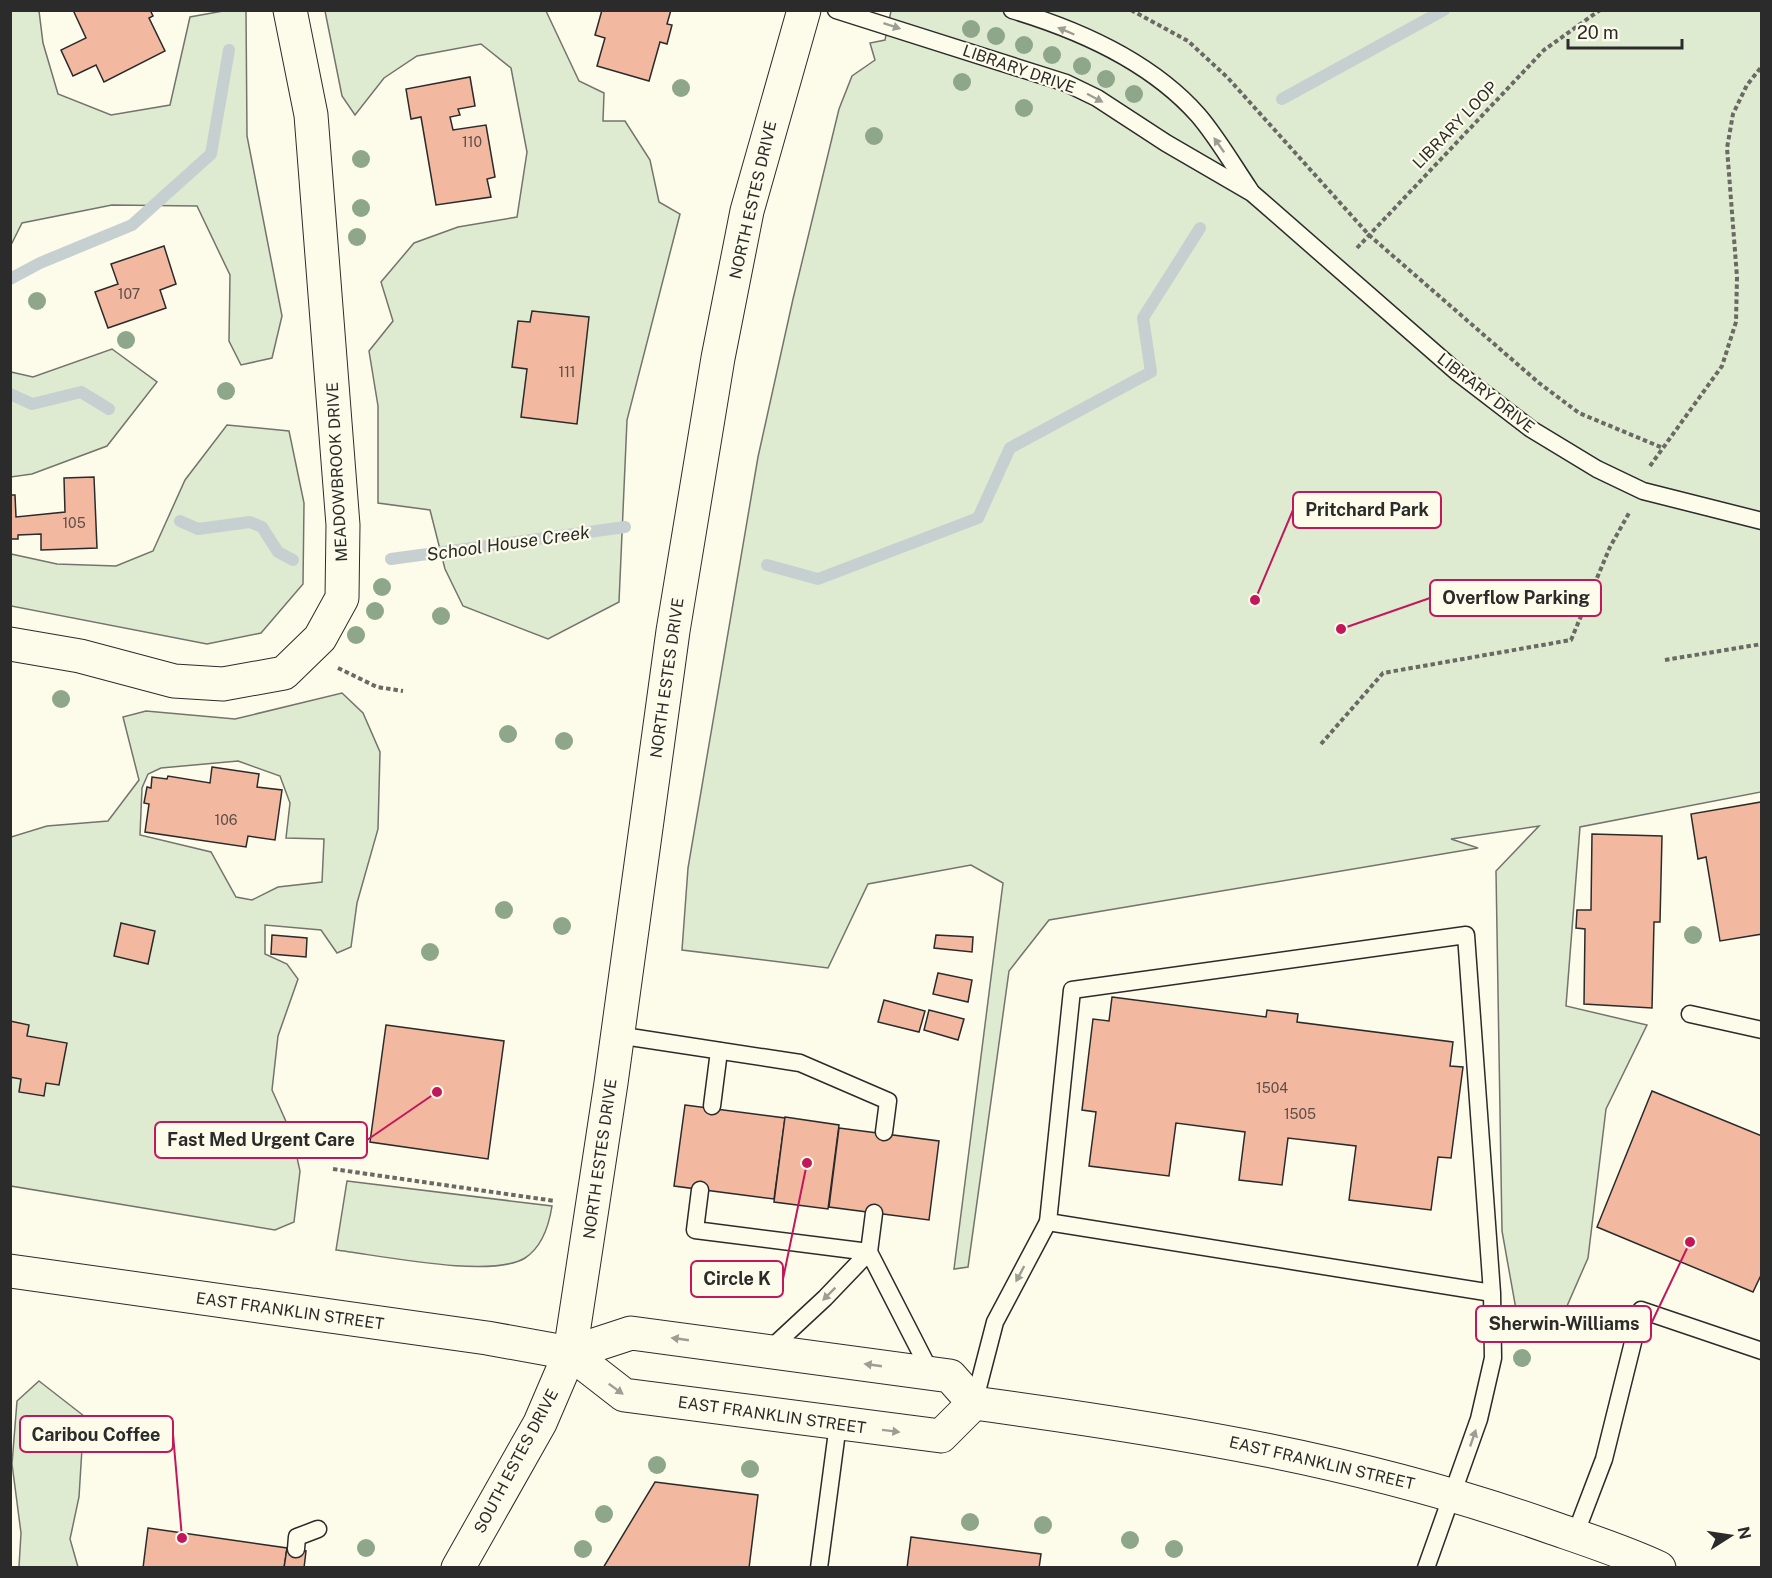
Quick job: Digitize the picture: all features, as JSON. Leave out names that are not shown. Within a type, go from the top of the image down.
[{"type":"main road","name":"MEADOWBROOK DRIVE","points":[[10,644],[80,656],[174,681],[223,684],[284,673],[320,638],[342,598],[343,525],[311,114],[290,10]]},
{"type":"main road","name":"NORTH ESTES DRIVE","points":[[570,1353],[673,631],[718,358],[747,211],[804,10]]},
{"type":"main road","name":"EAST FRANKLIN STREET","points":[[10,1271],[487,1338],[570,1353],[624,1395],[941,1436],[974,1403]]},
{"type":"main road","name":"EAST FRANKLIN STREET","points":[[570,1353],[631,1333],[950,1376],[974,1403],[1157,1428],[1271,1449],[1454,1494],[1575,1535],[1659,1568]]},
{"type":"main road","name":"SOUTH ESTES DRIVE","points":[[458,1568],[540,1423],[570,1353]]},
{"type":"lane","name":"LIBRARY DRIVE","points":[[836,10],[1066,84],[1097,99],[1166,143],[1252,193],[1458,374],[1531,429],[1597,469],[1643,491],[1761,521]]},
{"type":"lane","name":"LIBRARY DRIVE","points":[[1012,10],[1119,54],[1166,84],[1198,115],[1252,193]]},
{"type":"lane","points":[[974,1403],[995,1322],[1048,1222],[1072,990],[1467,935],[1492,1293],[1493,1358],[1479,1419],[1426,1568]]},
{"type":"lane","points":[[1690,1014],[1761,1030]]},
{"type":"lane","points":[[617,1035],[800,1063],[888,1101],[884,1132]]},
{"type":"lane","points":[[712,1106],[719,1051]]},
{"type":"lane","points":[[700,1190],[695,1230],[869,1252]]},
{"type":"lane","points":[[874,1213],[869,1252],[931,1373]]},
{"type":"lane","points":[[1048,1222],[1492,1293]]},
{"type":"lane","points":[[768,1351],[825,1298],[869,1252]]},
{"type":"lane","points":[[1575,1535],[1604,1459],[1641,1310],[1761,1351]]},
{"type":"lane","points":[[819,1568],[838,1424]]},
{"type":"lane","points":[[296,1549],[297,1537],[318,1529]]},
{"type":"path","points":[[1131,10],[1188,41],[1228,78],[1369,235],[1539,383],[1580,413],[1663,448]]},
{"type":"path","name":"LIBRARY LOOP","points":[[1338,268],[1544,50],[1600,10]]},
{"type":"path","points":[[1321,744],[1383,673],[1571,640],[1610,547],[1643,491],[1651,465],[1722,366],[1736,322],[1737,277],[1727,148],[1733,114],[1747,84],[1761,66]]},
{"type":"path","points":[[1665,660],[1761,644]]},
{"type":"path","points":[[314,645],[343,673],[377,687],[403,691]]},
{"type":"path","points":[[333,1169],[555,1201]]},
{"type":"green space","points":[[11,10],[39,11],[43,43],[58,94],[111,115],[170,105],[190,17],[223,11],[246,11],[247,136],[282,316],[272,358],[241,365],[229,341],[230,275],[197,206],[112,205],[22,223],[11,245]]},
{"type":"green space","points":[[325,11],[546,11],[579,81],[604,93],[603,121],[625,121],[650,160],[659,202],[680,214],[627,420],[619,602],[548,639],[463,606],[445,569],[430,510],[378,503],[378,406],[369,351],[393,321],[381,282],[414,243],[458,227],[517,217],[527,152],[511,68],[481,44],[417,56],[384,78],[355,115],[342,96]]},
{"type":"green space","points":[[891,11],[1761,11],[1761,792],[1580,827],[1566,1006],[1647,1025],[1606,1109],[1588,1258],[1567,1306],[1517,1315],[1502,1231],[1496,871],[1539,826],[1451,839],[1478,848],[1049,920],[1009,971],[968,1267],[954,1269],[1003,883],[971,865],[868,884],[828,968],[682,950],[688,868],[758,457],[793,299],[839,109],[852,76],[875,60],[870,43],[885,40]]},
{"type":"green space","points":[[112,349],[157,382],[107,446],[32,474],[11,477],[11,372],[33,377]]},
{"type":"green space","points":[[227,425],[289,431],[304,503],[303,584],[261,633],[207,644],[11,606],[11,554],[57,564],[116,566],[153,551],[185,480]]},
{"type":"green space","points":[[342,693],[363,713],[380,752],[378,829],[357,903],[351,947],[337,953],[321,930],[265,925],[265,954],[287,964],[298,979],[278,1036],[272,1090],[292,1135],[300,1171],[294,1222],[275,1230],[11,1186],[11,837],[47,826],[108,821],[139,780],[123,717],[146,711],[235,719]],"holes":[[[238,761],[280,776],[290,803],[286,838],[324,839],[322,882],[278,887],[252,900],[236,897],[211,852],[140,835],[142,788],[148,774],[161,768]]]},
{"type":"green space","points":[[347,1181],[552,1206],[544,1235],[536,1248],[525,1258],[509,1264],[487,1266],[434,1264],[336,1250]]},
{"type":"green space","points":[[39,1381],[84,1416],[79,1497],[70,1539],[78,1567],[19,1567],[21,1533],[12,1464],[17,1401]]},
{"type":"building","points":[[73,10],[150,10],[153,16],[149,18],[165,51],[104,82],[96,65],[73,76],[61,50],[86,38]]},
{"type":"building","points":[[602,10],[671,10],[667,24],[672,25],[667,44],[660,42],[649,81],[597,66],[605,38],[595,35]]},
{"type":"building","points":[[470,77],[475,106],[458,109],[460,115],[450,117],[453,130],[486,125],[495,177],[487,179],[491,197],[436,205],[421,117],[411,119],[406,89]]},
{"type":"building","points":[[164,246],[176,284],[160,290],[166,308],[108,328],[95,292],[118,284],[111,264]]},
{"type":"building","points":[[532,311],[589,317],[577,424],[521,417],[527,369],[512,367],[518,321],[530,322]]},
{"type":"building","points":[[94,477],[97,548],[41,550],[41,534],[18,535],[18,539],[10,539],[10,495],[15,495],[16,517],[65,512],[64,478]]},
{"type":"building","points":[[212,767],[259,774],[257,787],[282,790],[275,840],[248,836],[246,847],[145,832],[149,804],[144,803],[147,787],[151,788],[152,777],[167,779],[168,776],[210,783]]},
{"type":"building","points":[[1761,802],[1762,934],[1720,941],[1706,857],[1698,859],[1691,814]]},
{"type":"building","points":[[1592,834],[1662,836],[1660,922],[1654,922],[1652,1008],[1584,1004],[1585,929],[1576,928],[1577,910],[1591,910]]},
{"type":"building","points":[[121,923],[155,931],[148,964],[114,956]]},
{"type":"building","points":[[272,935],[307,938],[306,957],[271,954]]},
{"type":"building","points":[[936,935],[973,937],[972,952],[934,948]]},
{"type":"building","points":[[938,973],[972,980],[968,1002],[933,994]]},
{"type":"building","points":[[1112,997],[1266,1017],[1267,1010],[1298,1014],[1297,1022],[1453,1042],[1450,1066],[1463,1067],[1451,1158],[1438,1157],[1431,1210],[1349,1200],[1356,1146],[1288,1138],[1282,1185],[1239,1180],[1245,1132],[1176,1123],[1169,1176],[1089,1166],[1096,1112],[1082,1110],[1093,1019],[1109,1021]]},
{"type":"building","points":[[884,1000],[925,1011],[919,1032],[878,1022]]},
{"type":"building","points":[[929,1010],[964,1019],[958,1040],[924,1030]]},
{"type":"building","points":[[10,1021],[29,1025],[27,1036],[67,1043],[59,1085],[46,1083],[44,1096],[19,1092],[21,1079],[10,1077]]},
{"type":"building","points":[[386,1025],[504,1041],[488,1159],[370,1142]]},
{"type":"building","points":[[1652,1091],[1762,1136],[1762,1273],[1753,1292],[1597,1227]]},
{"type":"building","points":[[685,1105],[785,1118],[774,1199],[674,1186]]},
{"type":"building","points":[[785,1117],[839,1125],[828,1209],[774,1202]]},
{"type":"building","points":[[839,1128],[939,1141],[929,1220],[829,1207]]},
{"type":"building","points":[[655,1482],[758,1495],[749,1568],[603,1568]]},
{"type":"building","points":[[148,1528],[287,1548],[284,1568],[143,1568]]},
{"type":"building","points":[[911,1537],[1041,1554],[1039,1568],[907,1568]]},
{"type":"building","points":[[287,1548],[306,1551],[304,1568],[284,1568]]},
{"type":"waterway","name":"School House Creek","points":[[1282,99],[1444,10]]},
{"type":"waterway","points":[[10,279],[40,263],[132,225],[211,154],[229,50]]},
{"type":"waterway","name":"School House Creek","points":[[767,565],[818,579],[978,518],[1010,448],[1151,372],[1143,318],[1200,228]]},
{"type":"waterway","name":"School House Creek","points":[[10,394],[32,404],[81,392],[109,409]]},
{"type":"waterway","name":"School House Creek","points":[[180,521],[198,529],[250,522],[262,527],[278,552],[293,560]]},
{"type":"waterway","name":"School House Creek","points":[[391,559],[625,527]]},
{"type":"place","name":"Pritchard Park","points":[[1255,600]]},
{"type":"place","name":"Overflow Parking","points":[[1341,629]]},
{"type":"place","name":"Fast Med Urgent Care","points":[[437,1092]]},
{"type":"place","name":"Circle K","points":[[807,1163]]},
{"type":"place","name":"Sherwin-Williams","points":[[1690,1242]]},
{"type":"place","name":"Caribou Coffee","points":[[182,1538]]}]
